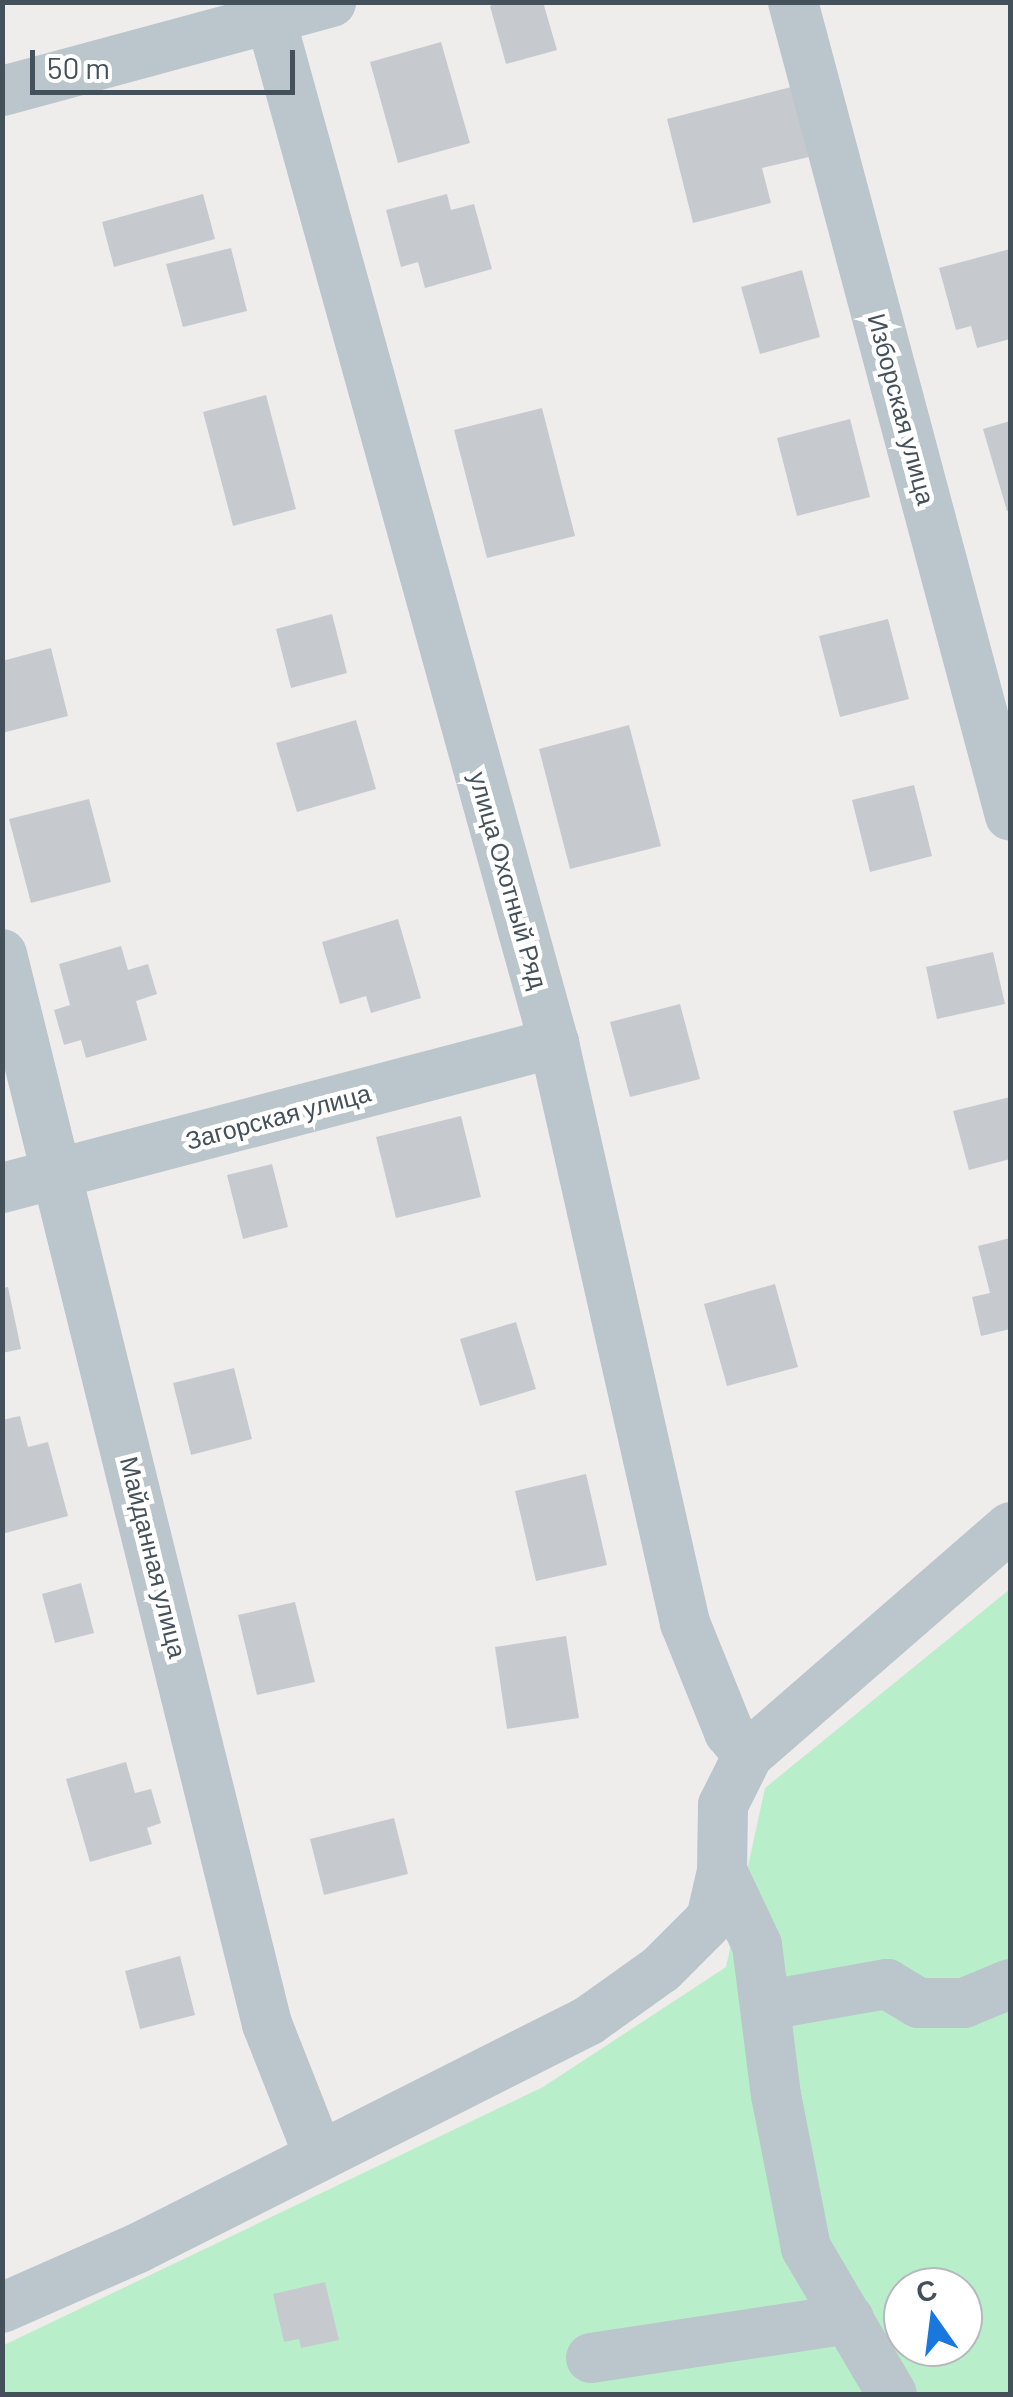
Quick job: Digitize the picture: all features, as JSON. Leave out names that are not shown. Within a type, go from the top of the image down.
[{"type":"street","points":[[2,91],[268,11],[331,2]]},
{"type":"street","name":"Изборская улица","points":[[793,2],[1010,816]]},
{"type":"street","name":"улица Охотный Ряд","points":[[268,11],[554,1042],[685,1624],[729,1732],[748,1755]]},
{"type":"street","name":"Майданная улица","points":[[2,954],[62,1174],[266,2024],[319,2156]]},
{"type":"street","name":"Загорская улица","points":[[2,1188],[554,1042]]},
{"type":"street","points":[[2,2308],[319,2156],[603,2011],[660,1970],[711,1918],[722,1871],[723,1805],[748,1755],[1010,1527]]},
{"type":"street","points":[[722,1871],[757,1946],[768,2005],[776,2096],[806,2248],[892,2394]]},
{"type":"street","points":[[768,2005],[887,1984],[920,2003],[964,2003],[1010,1984]]},
{"type":"street","points":[[591,2358],[849,2319]]},
{"type":"green space","points":[[1010,1589],[1010,2394],[3,2394],[2,2346],[543,2087],[726,1967],[765,1788]]},
{"type":"building","points":[[501,2],[543,2],[557,50],[506,64],[490,6]]},
{"type":"building","points":[[441,42],[470,143],[398,163],[370,62]]},
{"type":"building","points":[[791,87],[809,157],[762,168],[771,203],[693,223],[667,119]]},
{"type":"building","points":[[203,194],[215,239],[114,267],[102,222]]},
{"type":"building","points":[[447,194],[451,210],[474,204],[492,269],[425,288],[418,262],[401,267],[386,210]]},
{"type":"building","points":[[231,248],[247,311],[183,327],[166,264]]},
{"type":"building","points":[[1010,249],[1010,339],[977,348],[971,326],[956,330],[939,268]]},
{"type":"building","points":[[802,270],[820,337],[760,354],[741,287]]},
{"type":"building","points":[[266,395],[296,509],[233,526],[203,412]]},
{"type":"building","points":[[542,408],[575,536],[487,558],[454,430]]},
{"type":"building","points":[[850,419],[870,497],[797,516],[777,438]]},
{"type":"building","points":[[1010,421],[1010,510],[1007,511],[983,429]]},
{"type":"building","points":[[332,614],[347,673],[291,688],[276,629]]},
{"type":"building","points":[[888,619],[909,699],[840,717],[819,636]]},
{"type":"building","points":[[51,648],[68,716],[2,733],[2,661]]},
{"type":"building","points":[[356,720],[376,789],[297,812],[276,743]]},
{"type":"building","points":[[629,725],[661,846],[570,869],[539,749]]},
{"type":"building","points":[[914,785],[932,856],[870,872],[852,800]]},
{"type":"building","points":[[89,799],[111,882],[31,903],[9,819]]},
{"type":"building","points":[[398,919],[421,998],[371,1013],[366,996],[340,1004],[322,942]]},
{"type":"building","points":[[121,946],[128,970],[148,964],[157,994],[136,1001],[147,1040],[86,1058],[81,1040],[64,1045],[54,1010],[70,1005],[59,964]]},
{"type":"building","points":[[993,952],[1005,1004],[937,1019],[926,967]]},
{"type":"building","points":[[680,1004],[700,1079],[630,1097],[610,1022]]},
{"type":"building","points":[[1010,1097],[1010,1159],[969,1170],[953,1111]]},
{"type":"building","points":[[461,1116],[481,1197],[396,1218],[376,1137]]},
{"type":"building","points":[[272,1164],[288,1227],[243,1239],[227,1175]]},
{"type":"building","points":[[1010,1238],[1010,1329],[981,1336],[972,1297],[990,1293],[978,1246]]},
{"type":"building","points":[[775,1284],[798,1367],[727,1386],[704,1304]]},
{"type":"building","points":[[8,1287],[21,1349],[2,1353],[2,1288]]},
{"type":"building","points":[[516,1322],[536,1389],[480,1406],[460,1339]]},
{"type":"building","points":[[234,1368],[252,1439],[191,1455],[173,1383]]},
{"type":"building","points":[[20,1416],[28,1447],[48,1442],[68,1516],[2,1534],[2,1420]]},
{"type":"building","points":[[586,1474],[607,1565],[536,1581],[515,1491]]},
{"type":"building","points":[[81,1583],[94,1633],[55,1643],[42,1594]]},
{"type":"building","points":[[295,1602],[315,1682],[257,1695],[238,1615]]},
{"type":"building","points":[[566,1636],[579,1718],[507,1729],[495,1647]]},
{"type":"building","points":[[126,1762],[135,1793],[151,1789],[161,1823],[147,1828],[152,1844],[90,1862],[66,1779]]},
{"type":"building","points":[[394,1818],[408,1874],[324,1895],[310,1839]]},
{"type":"building","points":[[180,1956],[195,2015],[140,2029],[125,1971]]},
{"type":"building","points":[[325,2282],[339,2340],[301,2348],[299,2339],[284,2342],[273,2294]]}]
